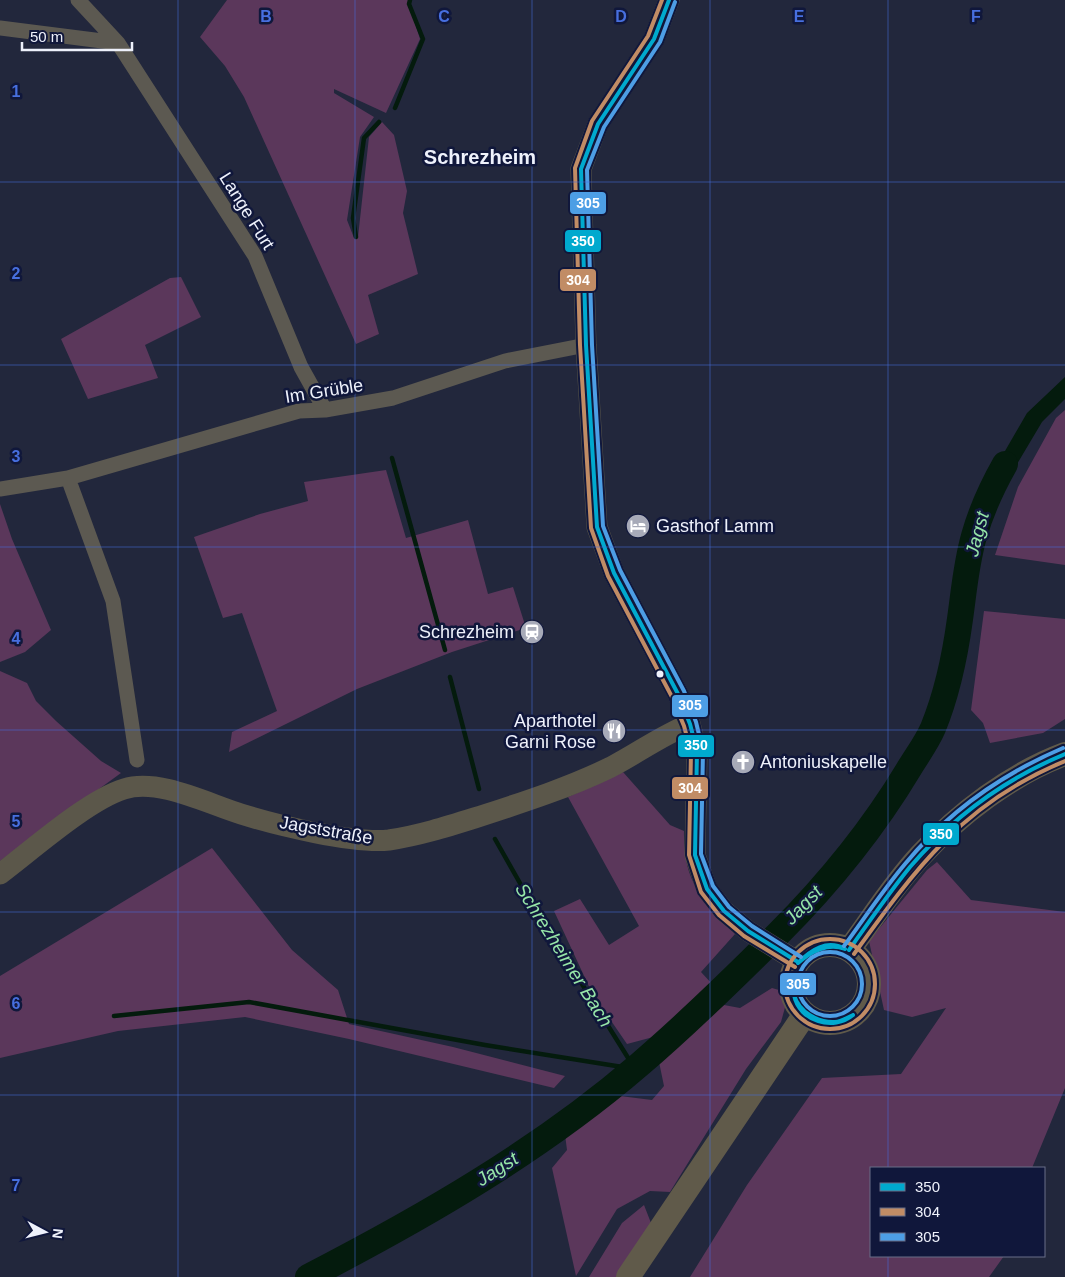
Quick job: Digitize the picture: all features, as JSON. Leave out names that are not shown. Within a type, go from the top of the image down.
[{"type":"main road","points":[[669,0],[654,38],[598,124],[581,169],[586,345],[597,527],[614,573],[678,694],[690,724],[697,751],[695,855],[707,890],[724,911],[748,931],[790,957],[806,954],[827,946],[838,946],[849,950],[859,958],[866,969],[868,988],[862,1007],[853,1016],[842,1022],[816,1021],[805,1014],[793,995],[790,957]]},
{"type":"main road","name":"Jagststraße","points":[[0,874],[82,813],[105,798],[125,789],[142,786],[185,794],[242,814],[314,831],[349,838],[386,840],[424,834],[572,785],[611,766],[673,731],[690,724]]},
{"type":"main road","points":[[849,950],[920,856],[971,810],[1045,761],[1065,754]]},
{"type":"main road","points":[[628,1277],[805,1014]]},
{"type":"street","name":"Lange Furt","points":[[78,0],[118,43],[255,256],[300,367],[325,410]]},
{"type":"street","points":[[0,28],[118,43]]},
{"type":"street","name":"Im Grüble","points":[[0,488],[68,478],[299,411],[325,410],[393,398],[505,361],[586,345]]},
{"type":"street","points":[[68,478],[113,601],[137,760]]},
{"type":"shaded area","points":[[227,0],[410,0],[409,4],[420,39],[386,113],[334,89],[334,93],[374,117],[360,137],[347,220],[354,238],[358,237],[369,137],[382,122],[394,135],[407,191],[403,213],[418,274],[368,295],[379,334],[356,344],[244,97],[225,66],[200,37]]},
{"type":"shaded area","points":[[181,277],[201,317],[145,345],[158,378],[88,399],[61,339],[170,278]]},
{"type":"shaded area","points":[[1065,377],[1065,399],[1042,422],[998,496],[979,496],[1027,413]]},
{"type":"shaded area","points":[[1065,410],[1065,565],[995,555],[1018,487],[1056,418]]},
{"type":"shaded area","points":[[386,470],[406,538],[468,520],[488,594],[513,587],[526,628],[452,652],[357,689],[229,752],[232,732],[277,711],[242,613],[223,618],[194,537],[260,514],[308,501],[304,482]]},
{"type":"shaded area","points":[[0,504],[12,539],[51,630],[25,652],[0,662]]},
{"type":"shaded area","points":[[984,611],[1065,619],[1065,719],[1043,733],[990,743],[983,723],[971,710]]},
{"type":"shaded area","points":[[0,671],[27,683],[36,701],[56,721],[101,761],[121,773],[0,861]]},
{"type":"shaded area","points":[[623,772],[670,825],[684,831],[687,863],[696,888],[735,934],[701,972],[713,985],[657,1036],[627,1044],[592,993],[554,911],[580,899],[609,945],[639,926],[568,797]]},
{"type":"shaded area","points":[[212,848],[292,950],[338,990],[349,1024],[453,1047],[565,1076],[554,1088],[349,1039],[245,1017],[118,1031],[0,1058],[0,976]]},
{"type":"shaded area","points":[[937,862],[971,900],[1065,912],[1065,1088],[1032,1167],[870,1167],[870,1257],[1003,1257],[989,1277],[690,1277],[747,1185],[822,1078],[901,1074],[946,1008],[912,1017],[884,1010],[869,941],[927,870]]},
{"type":"shaded area","points":[[772,988],[789,993],[781,1022],[746,1069],[670,1192],[650,1191],[617,1209],[576,1276],[552,1168],[567,1150],[564,1127],[620,1096],[652,1100],[664,1086],[658,1057],[724,1005],[740,1008]]},
{"type":"shaded area","points":[[644,1205],[651,1223],[616,1277],[589,1277],[622,1223]]},
{"type":"waterway","name":"Schrezheimer Bach","points":[[395,108],[423,39],[409,4],[410,0]]},
{"type":"waterway","name":"Schrezheimer Bach","points":[[356,237],[353,218],[364,138],[379,122]]},
{"type":"waterway","name":"Schrezheimer Bach","points":[[392,458],[445,650]]},
{"type":"waterway","name":"Jagst","points":[[308,1277],[395,1231],[479,1181],[521,1154],[601,1096],[639,1065],[710,1001],[815,895],[849,855],[881,812],[933,728],[953,661],[971,546],[987,499],[1005,464]]},
{"type":"waterway","name":"Schrezheimer Bach","points":[[450,677],[479,789]]},
{"type":"waterway","name":"Schrezheimer Bach","points":[[495,839],[529,899],[635,1069]]},
{"type":"waterway","points":[[114,1016],[249,1002],[485,1045],[635,1069]]},
{"type":"transit line","name":"304","points":[[662,0],[648,36],[592,121],[575,168],[580,345],[591,528],[608,576],[672,697],[684,726],[691,752],[689,855],[701,892],[719,915],[744,936],[795,967]]},
{"type":"transit line","name":"350","points":[[669,0],[654,39],[598,124],[581,169],[586,345],[597,527],[614,573],[678,694],[690,724],[697,751],[695,855],[707,889],[724,911],[748,931],[798,962]]},
{"type":"transit line","name":"305","points":[[675,2],[660,42],[604,127],[587,170],[592,345],[603,526],[620,570],[684,691],[696,722],[703,751],[701,854],[713,886],[729,907],[752,926],[801,957]]},
{"type":"transit line","name":"305","points":[[844,946],[897,874],[921,845],[939,828],[957,812],[997,783],[1040,758],[1063,748]]},
{"type":"transit line","name":"350","points":[[849,950],[910,867],[944,832],[981,801],[1021,775],[1065,754]]},
{"type":"transit line","name":"304","points":[[854,954],[899,893],[944,841],[998,797],[1029,778],[1065,761]]},
{"type":"transit line","name":"304","points":[[830,939],[847,943],[862,952],[871,967],[875,984],[871,1001],[862,1016],[847,1025],[830,1029],[813,1025],[798,1016],[789,1001],[785,984],[789,967],[798,952],[813,943],[830,939]]},
{"type":"transit line","name":"350","points":[[798,963],[820,947],[832,945],[845,949]]},
{"type":"transit line","name":"350","points":[[798,963],[808,955],[826,947],[845,949]]},
{"type":"transit line","name":"305","points":[[824,952],[836,952],[853,961],[860,972],[862,984],[860,996],[853,1007],[836,1016],[824,1016],[812,1011],[803,1002],[798,990],[798,978],[803,966],[812,957],[824,952]]},
{"type":"transit line","name":"350","points":[[794,995],[800,1007],[822,1021],[837,1022],[853,1015]]},
{"type":"transit line","name":"350","points":[[794,995],[797,1004],[803,1012],[818,1021],[836,1022],[845,1020],[853,1015]]},
{"type":"place","name":"Gasthof Lamm","points":[[638,526]]},
{"type":"place","name":"Schrezheim","points":[[532,632]]},
{"type":"place","name":"Aparthotel Garni Rose","points":[[614,731]]},
{"type":"place","name":"Antoniuskapelle","points":[[743,762]]},
{"type":"district","name":"Schrezheim","points":[[480,157]]}]
